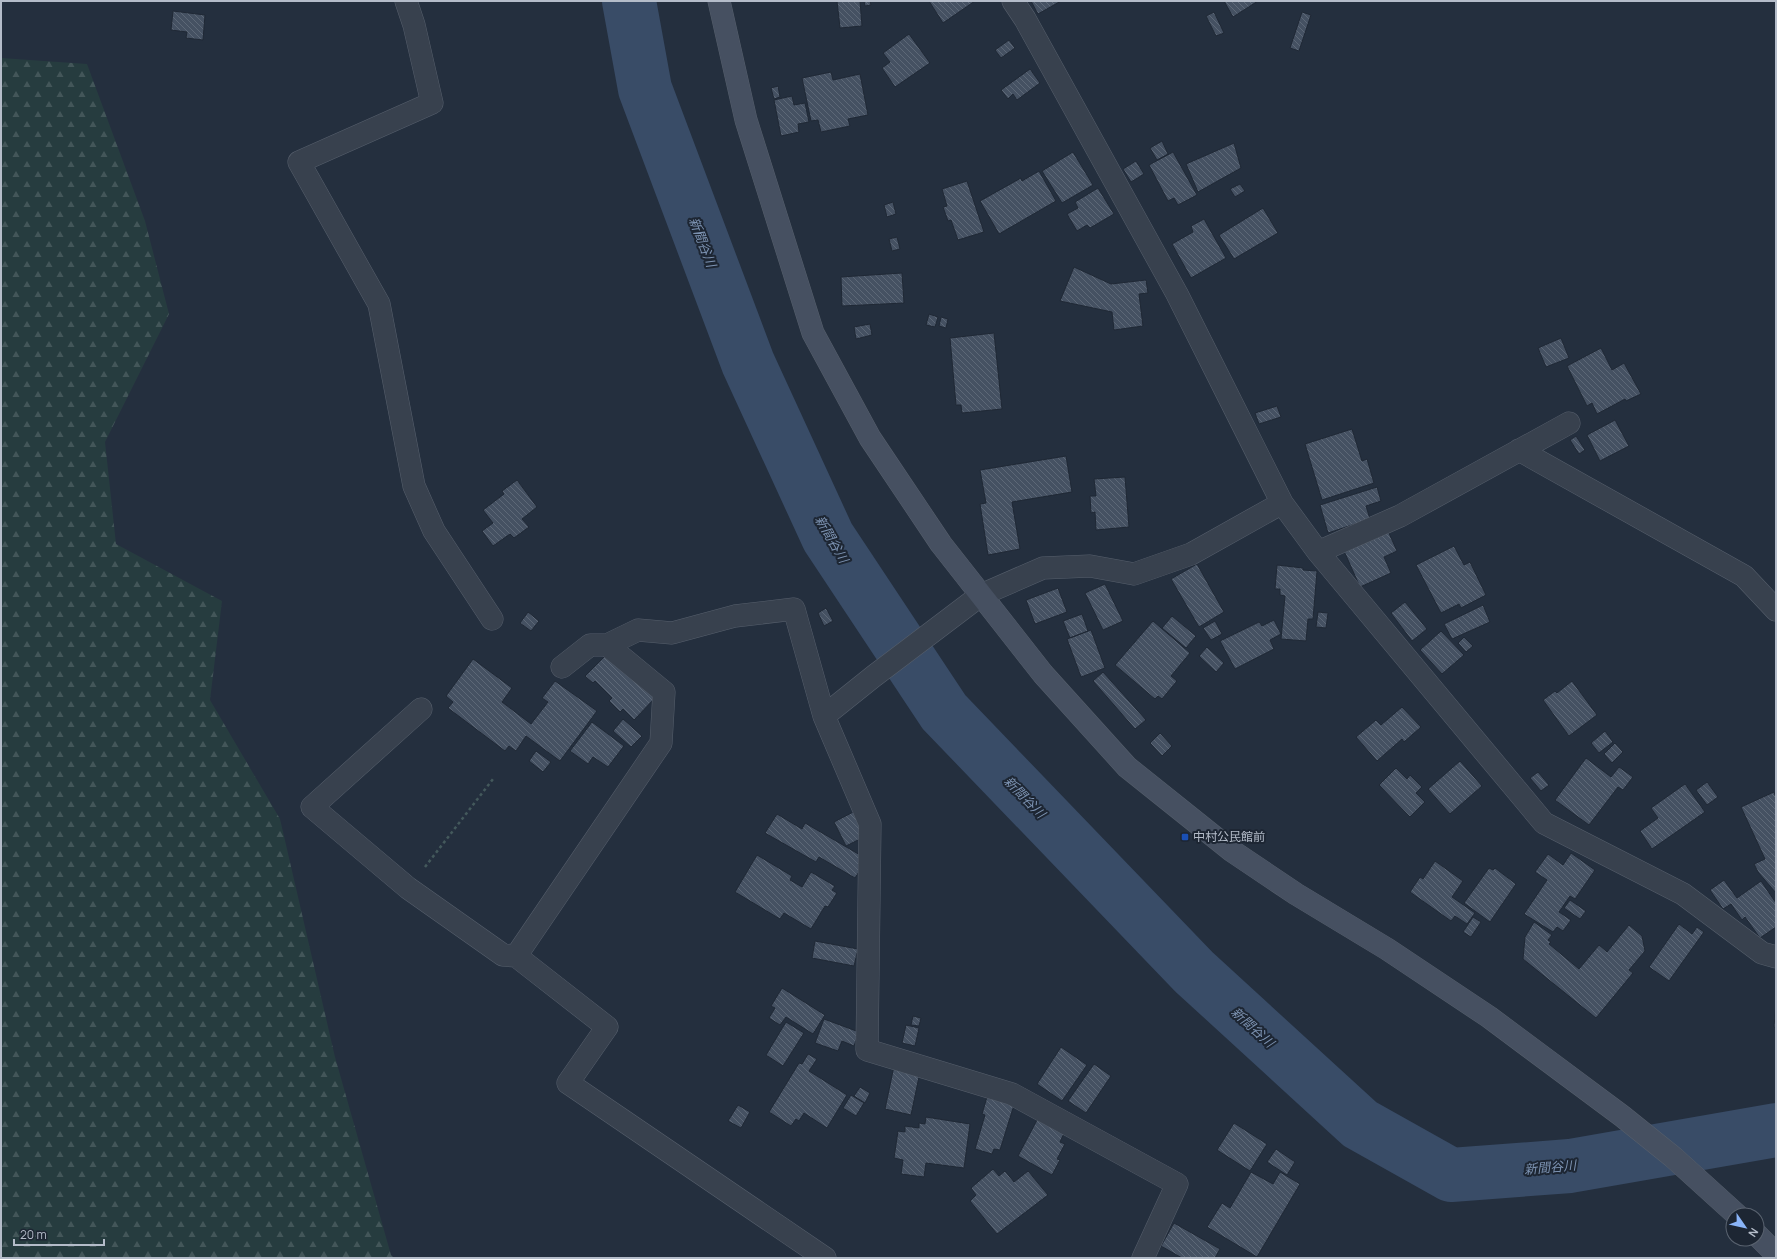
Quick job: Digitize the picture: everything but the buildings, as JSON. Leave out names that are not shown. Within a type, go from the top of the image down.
[{"type":"street","points":[[406,1],[414,25],[432,103],[299,162],[379,304],[414,486],[434,531],[492,619]]},
{"type":"street","points":[[719,1],[746,120],[813,333],[870,438],[941,544],[1043,674],[1127,767],[1232,851],[1296,894],[1387,949],[1489,1016],[1622,1116],[1673,1157],[1729,1207]]},
{"type":"street","points":[[1013,1],[1025,19],[1177,294],[1282,503],[1318,552],[1544,823],[1683,894],[1762,953],[1776,957]]},
{"type":"street","points":[[1318,552],[1400,516],[1569,423]]},
{"type":"street","points":[[1519,450],[1744,576],[1776,610]]},
{"type":"street","points":[[824,716],[981,595],[1043,568],[1090,566],[1134,574],[1191,554],[1282,503]]},
{"type":"street","points":[[562,667],[590,645],[607,645],[638,630],[672,633],[735,616],[794,609],[824,716],[870,824],[867,1050],[1012,1094],[1177,1184],[1143,1258]]},
{"type":"street","points":[[516,956],[661,743],[664,692],[607,645]]},
{"type":"street","points":[[421,708],[312,807],[408,888],[503,955],[516,956],[608,1027],[568,1083],[825,1258]]},
{"type":"street","points":[[1765,1243],[1776,1254]]},
{"type":"path","points":[[408,888],[493,779]]},
{"type":"green space","points":[[1,58],[87,64],[145,221],[169,314],[105,442],[116,544],[222,601],[210,700],[280,819],[335,1057],[391,1255],[394,1258],[1,1258]]},
{"type":"waterway","name":"新間谷川","points":[[629,1],[645,89],[748,363],[828,537],[944,712],[1194,972],[1360,1124],[1451,1175],[1570,1166],[1776,1130]]},
{"type":"place","name":"中村公民館前","points":[[1185,837]]}]
